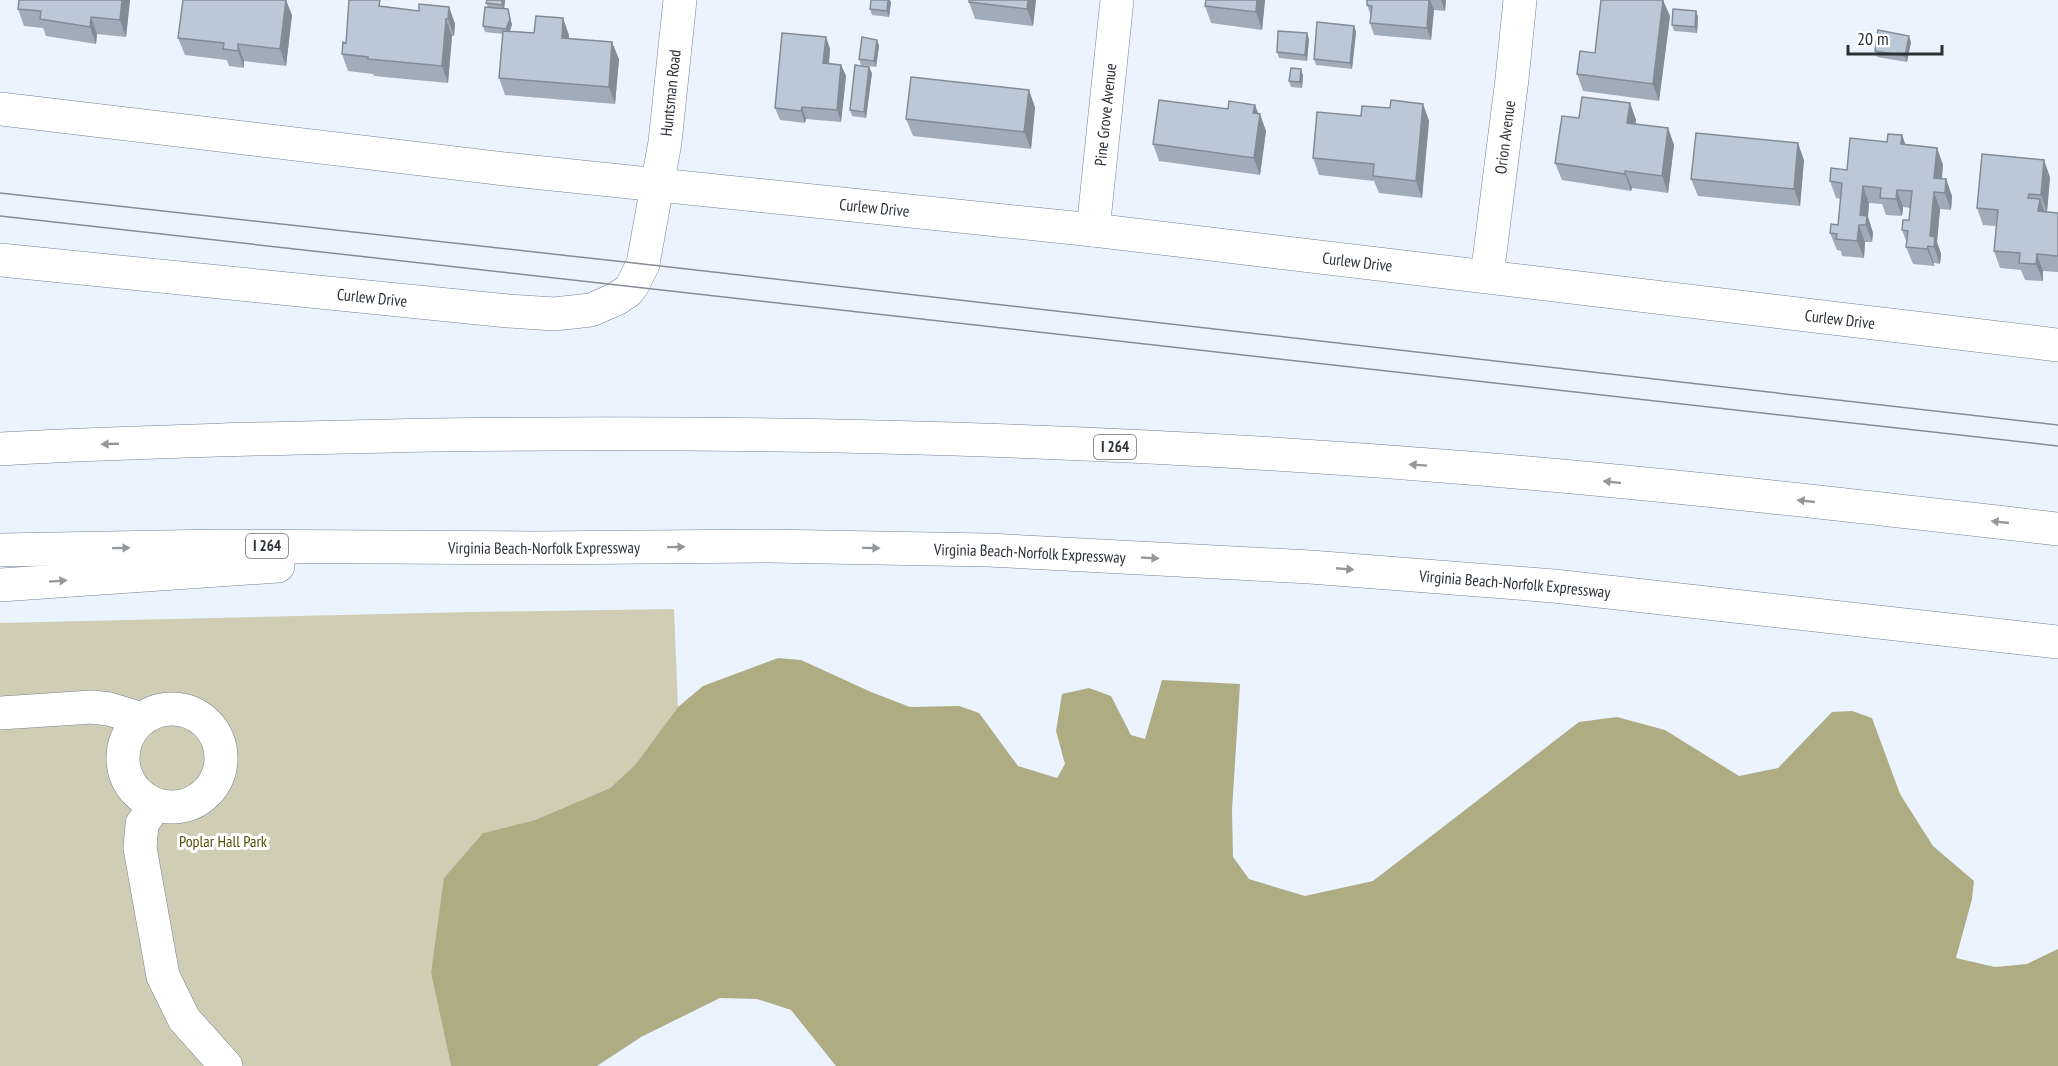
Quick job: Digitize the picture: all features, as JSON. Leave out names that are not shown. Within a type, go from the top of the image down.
[{"type":"main road","name":"Huntsman Road","points":[[658,184],[665,142],[680,0]]},
{"type":"main road","name":"Pine Grove Avenue","points":[[1093,230],[1117,0]]},
{"type":"main road","name":"Orion Avenue","points":[[1486,276],[1520,0]]},
{"type":"main road","name":"Curlew Drive","points":[[0,109],[502,168],[1093,230],[2058,345]]},
{"type":"main road","name":"Curlew Drive","points":[[0,260],[508,311],[554,314],[591,310],[628,291],[643,264],[658,184]]},
{"type":"main road","name":"I 264","points":[[9,448],[321,437],[560,434],[783,435],[980,441],[1195,450],[1480,469],[2058,528]]},
{"type":"main road","name":"Virginia Beach-Norfolk Expressway","points":[[0,550],[218,546],[534,548],[768,546],[988,550],[1310,567],[1554,586],[2058,642]]},
{"type":"main road","points":[[0,585],[534,548]]},
{"type":"main road","points":[[0,713],[92,706],[142,719]]},
{"type":"main road","points":[[174,709],[189,712],[208,725],[218,740],[222,763],[218,777],[208,793],[196,802],[174,807],[155,805],[139,795],[129,784],[123,766],[123,747],[131,730],[142,719],[159,710],[174,709]]},
{"type":"main road","points":[[155,805],[142,824],[140,848],[163,976],[184,1019],[226,1066]]},
{"type":"green space","name":"Poplar Hall Park","points":[[674,609],[678,707],[635,765],[610,788],[535,820],[483,833],[431,973],[451,1066],[0,1066],[0,623]]},
{"type":"shaded area","points":[[778,658],[801,660],[910,707],[959,706],[979,713],[1018,766],[1057,778],[1065,764],[1056,731],[1062,694],[1089,688],[1111,696],[1131,735],[1145,739],[1162,680],[1240,684],[1232,810],[1233,857],[1249,879],[1305,896],[1373,881],[1579,722],[1617,717],[1665,730],[1739,776],[1778,768],[1832,712],[1852,711],[1872,718],[1900,794],[1933,846],[1974,881],[1972,899],[1956,958],[1995,967],[2027,964],[2058,949],[2058,1066],[836,1066],[791,1010],[757,999],[720,998],[641,1037],[597,1066],[451,1066],[431,973],[444,878],[483,833],[535,820],[610,788],[635,765],[678,707],[703,686]]},
{"type":"building","points":[[19,0],[122,0],[120,20],[91,17],[90,27],[40,19],[41,11],[18,9]]},
{"type":"building","points":[[183,0],[286,0],[280,49],[238,44],[238,51],[223,49],[224,43],[178,38]]},
{"type":"building","points":[[349,0],[380,0],[379,6],[419,11],[419,4],[449,7],[442,66],[368,59],[368,57],[342,54],[343,42],[346,43]]},
{"type":"building","points":[[487,0],[502,0],[502,5],[486,3]]},
{"type":"building","points":[[871,0],[888,0],[887,11],[870,9]]},
{"type":"building","points":[[969,0],[1028,0],[1027,9],[969,2]]},
{"type":"building","points":[[1206,0],[1257,0],[1256,12],[1205,6]]},
{"type":"building","points":[[1367,0],[1429,0],[1427,28],[1370,23],[1372,6],[1367,5]]},
{"type":"building","points":[[1601,0],[1663,0],[1653,84],[1577,74],[1580,51],[1595,53]]},
{"type":"building","points":[[485,7],[508,9],[510,19],[506,29],[483,26]]},
{"type":"building","points":[[1673,9],[1696,11],[1695,27],[1672,25]]},
{"type":"building","points":[[536,16],[563,18],[562,38],[612,42],[609,87],[499,78],[503,31],[534,33]]},
{"type":"building","points":[[1317,22],[1354,26],[1350,63],[1314,59]]},
{"type":"building","points":[[1878,30],[1909,36],[1905,56],[1875,51]]},
{"type":"building","points":[[1278,31],[1307,33],[1305,55],[1277,52]]},
{"type":"building","points":[[782,33],[826,37],[823,63],[841,65],[837,110],[802,107],[801,111],[775,108]]},
{"type":"building","points":[[862,37],[877,40],[874,61],[859,59]]},
{"type":"building","points":[[855,65],[869,67],[864,112],[850,110]]},
{"type":"building","points":[[1291,68],[1301,69],[1300,82],[1289,81]]},
{"type":"building","points":[[911,77],[1029,90],[1024,132],[906,119]]},
{"type":"building","points":[[1582,97],[1630,103],[1627,123],[1668,128],[1662,176],[1625,171],[1625,174],[1555,163],[1562,116],[1579,118]]},
{"type":"building","points":[[1159,100],[1228,109],[1229,101],[1255,105],[1253,113],[1260,114],[1254,158],[1153,144]]},
{"type":"building","points":[[1391,100],[1423,104],[1416,181],[1373,176],[1374,164],[1313,158],[1317,112],[1361,116],[1362,106],[1390,108]]},
{"type":"building","points":[[1696,133],[1798,143],[1794,189],[1691,179]]},
{"type":"building","points":[[1888,134],[1902,135],[1901,144],[1937,148],[1934,178],[1946,179],[1945,193],[1934,192],[1930,236],[1935,237],[1934,247],[1928,246],[1927,249],[1906,247],[1908,231],[1902,230],[1903,220],[1909,220],[1912,191],[1897,190],[1896,199],[1880,198],[1881,188],[1863,186],[1860,215],[1867,216],[1866,225],[1859,225],[1857,241],[1836,239],[1837,234],[1830,233],[1831,224],[1838,225],[1842,183],[1830,181],[1831,168],[1847,170],[1850,138],[1887,142]]},
{"type":"building","points":[[1982,154],[2044,160],[2041,195],[2029,194],[2028,198],[2040,199],[2038,211],[2058,213],[2058,256],[2037,254],[2036,264],[2019,263],[2020,253],[1994,251],[1998,210],[1977,208]]},
{"type":"tram line","points":[[0,193],[2058,425]]},
{"type":"tram line","points":[[0,216],[2058,446]]}]
